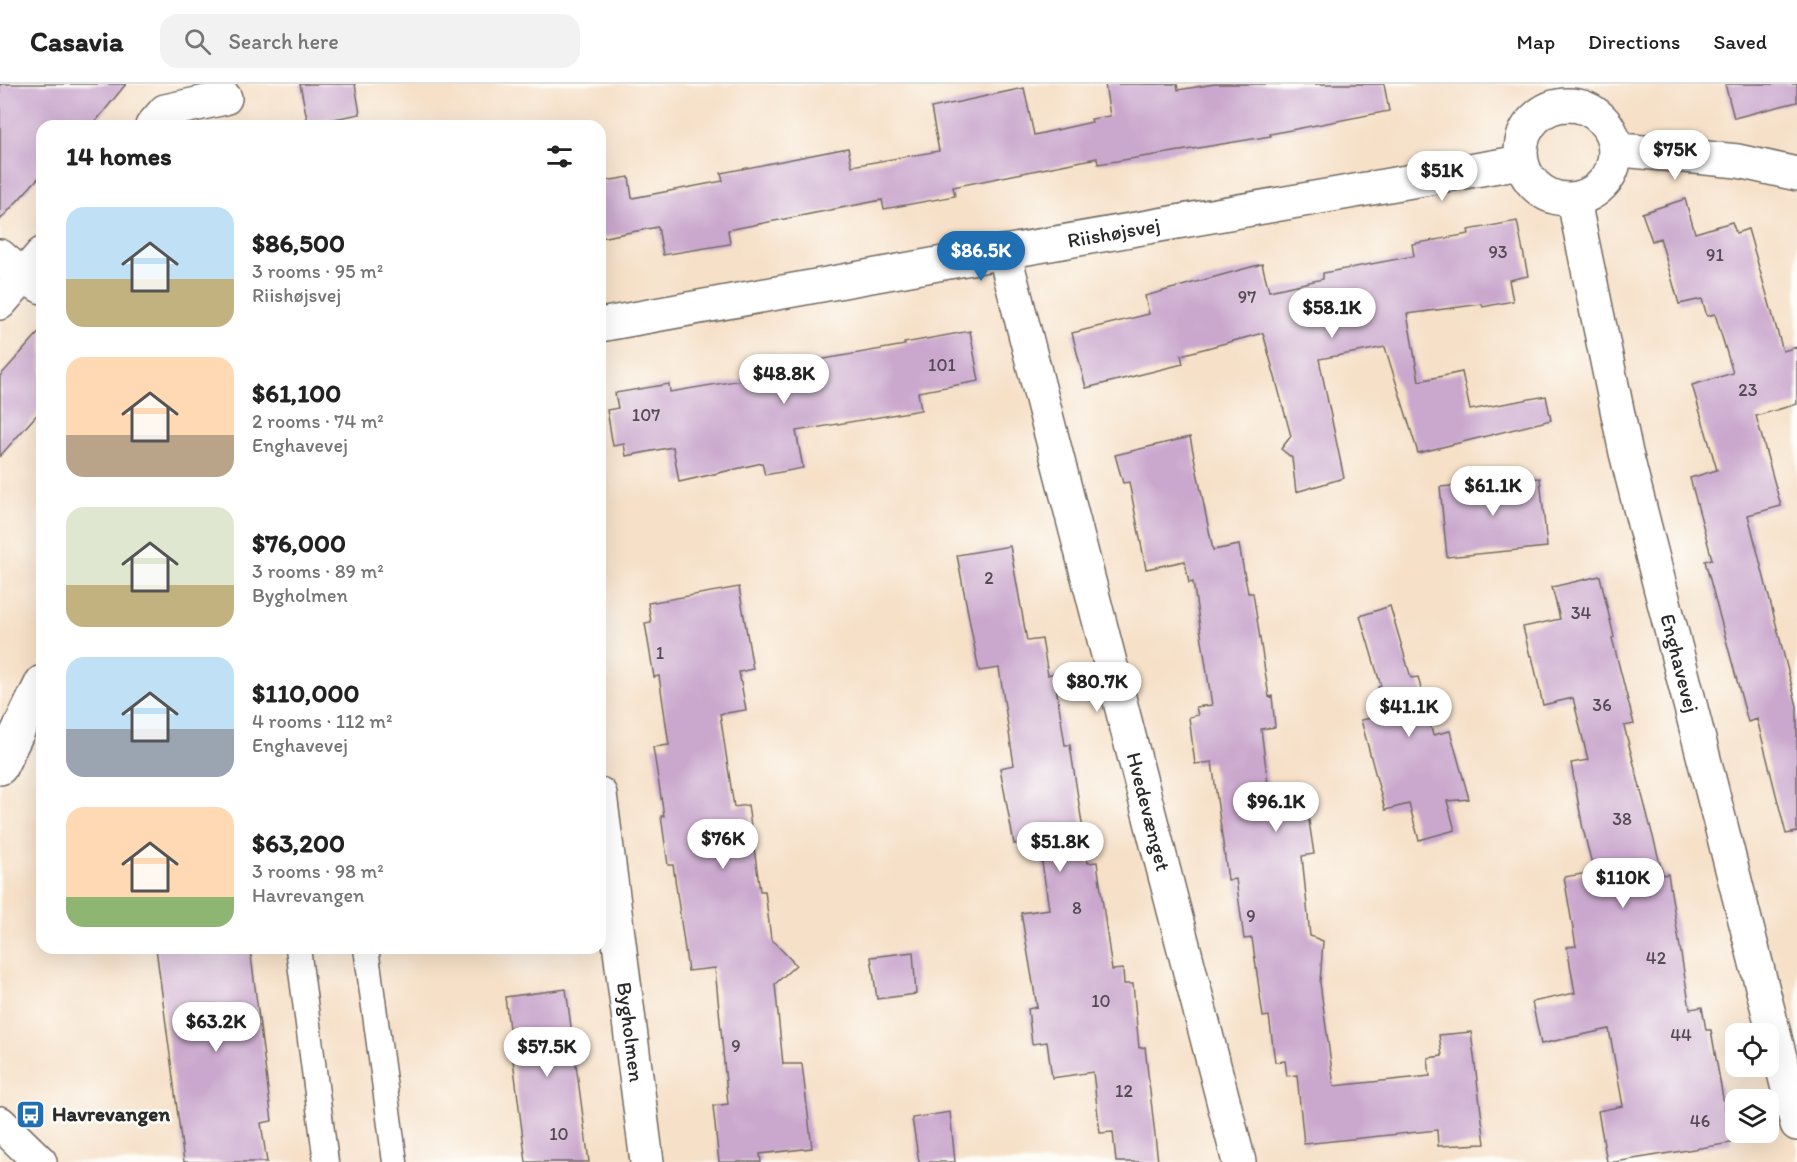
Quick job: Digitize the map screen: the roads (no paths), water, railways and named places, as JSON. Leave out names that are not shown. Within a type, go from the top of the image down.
[{"type":"street","points":[[1553,95],[1593,112],[1603,121],[1612,135],[1615,151],[1610,173],[1600,186],[1591,193],[1576,199],[1564,199],[1548,195],[1536,187],[1526,175],[1521,162],[1520,146],[1526,130],[1553,95]]},
{"type":"street","points":[[157,120],[165,111],[224,103]]},
{"type":"street","points":[[1615,151],[1738,161],[1797,174]]},
{"type":"street","name":"Riishøjsvej","points":[[606,324],[1521,162]]},
{"type":"street","name":"Enghavevej","points":[[1576,199],[1626,453],[1797,1124]]},
{"type":"street","name":"Hvedevænget","points":[[1004,252],[1239,1162]]},
{"type":"street","points":[[0,303],[27,268]]},
{"type":"street","points":[[0,768],[36,694]]},
{"type":"street","name":"Bygholmen","points":[[606,841],[647,1162]]},
{"type":"street","points":[[0,1123],[40,1162]]},
{"type":"lane","points":[[299,954],[326,1162]]},
{"type":"lane","points":[[367,954],[394,1162]]},
{"type":"place","name":"Havrevangen","points":[[31,1114]]}]
